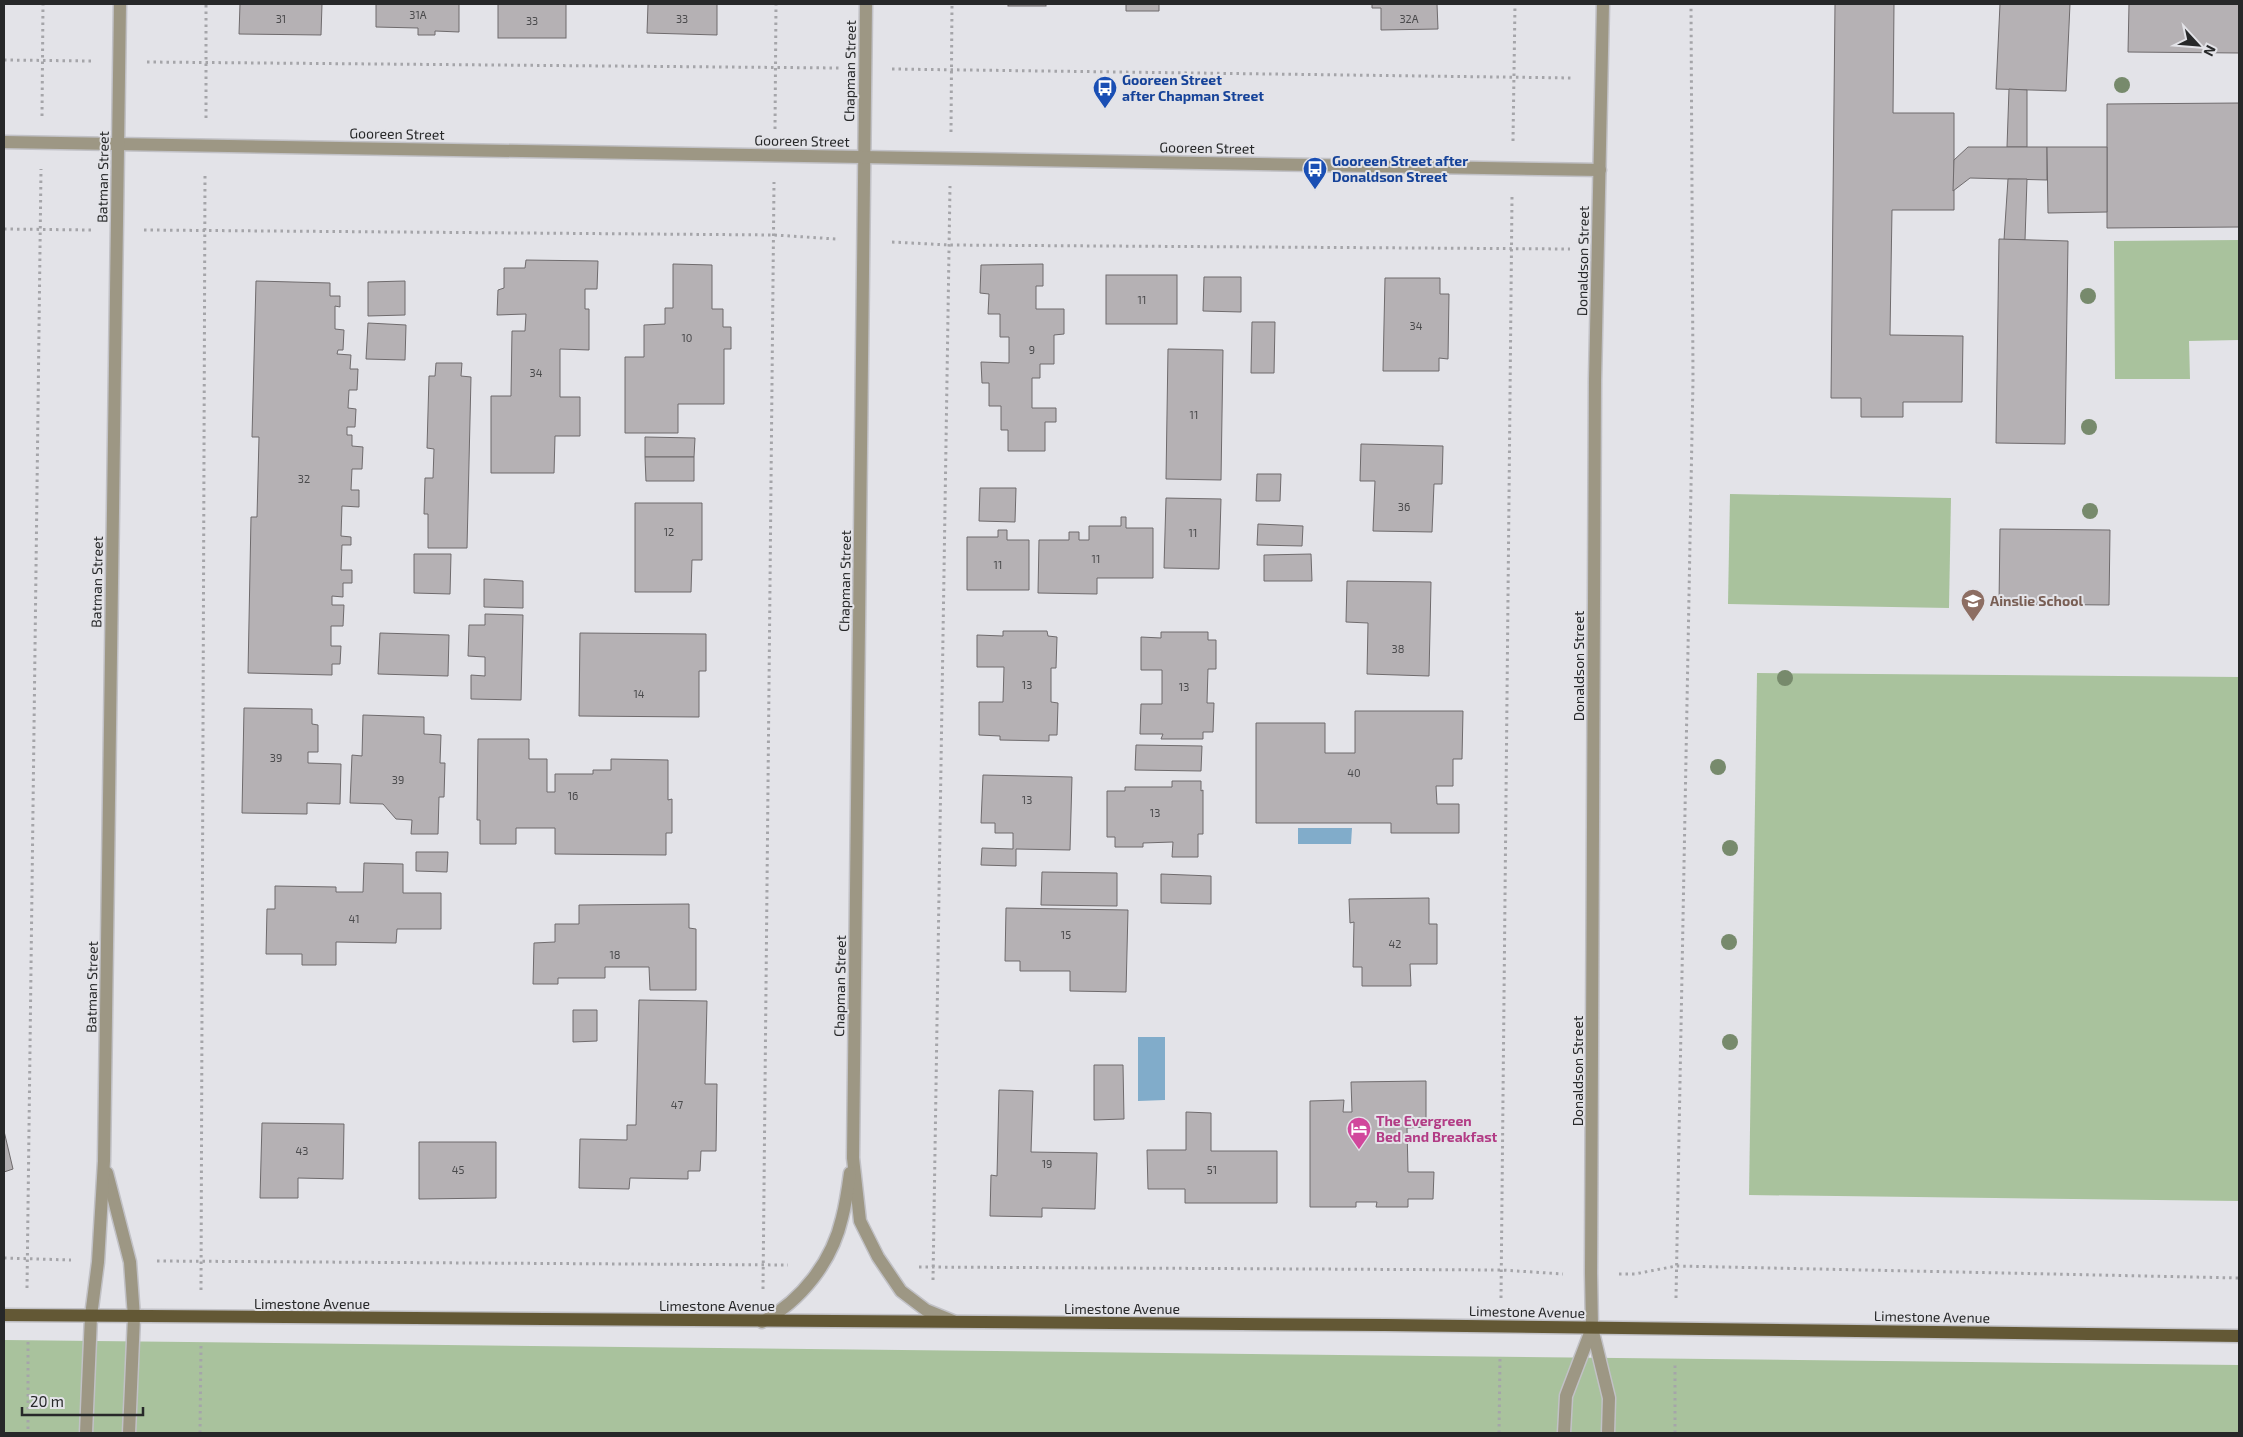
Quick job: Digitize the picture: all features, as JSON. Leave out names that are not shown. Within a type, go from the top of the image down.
[{"type":"main road","name":"Limestone Avenue","points":[[4,1315],[1592,1328],[2239,1336]]},
{"type":"street","name":"Batman Street","points":[[86,1433],[91,1316],[98,1262],[104,1161],[120,4]]},
{"type":"street","name":"Chapman Street","points":[[866,4],[853,1158],[860,1221],[878,1257],[901,1291],[933,1314],[957,1323]]},
{"type":"street","name":"Donaldson Street","points":[[1592,1328],[1595,428],[1603,4]]},
{"type":"street","name":"Gooreen Street","points":[[4,142],[1600,170]]},
{"type":"street","name":"Chapman Street","points":[[762,1322],[797,1299],[829,1256],[842,1220],[853,1158]]},
{"type":"street","name":"Batman Street","points":[[104,1161],[130,1262],[134,1316],[129,1433]]},
{"type":"street","points":[[1564,1433],[1566,1396],[1592,1328]]},
{"type":"street","points":[[1592,1328],[1610,1398],[1608,1433]]},
{"type":"path","points":[[28,1433],[27,1258],[43,4]]},
{"type":"path","points":[[200,1433],[206,4]]},
{"type":"path","points":[[762,1322],[776,4]]},
{"type":"path","points":[[933,1314],[952,4]]},
{"type":"path","points":[[1500,1299],[1515,4]]},
{"type":"path","points":[[1676,1298],[1693,379],[1690,4]]},
{"type":"path","points":[[4,60],[865,68],[952,71],[1602,78]]},
{"type":"path","points":[[4,229],[774,236]]},
{"type":"path","points":[[949,245],[1598,249]]},
{"type":"path","points":[[4,1258],[98,1262]]},
{"type":"path","points":[[1635,1274],[1676,1266],[2239,1278]]},
{"type":"path","points":[[1501,1270],[1542,1274]]},
{"type":"path","points":[[1499,1433],[1500,1359]]},
{"type":"path","points":[[1675,1433],[1676,1364]]},
{"type":"green space","points":[[2239,240],[2239,340],[2189,341],[2190,379],[2115,379],[2114,241]]},
{"type":"green space","points":[[1730,494],[1951,498],[1949,608],[1728,604]]},
{"type":"green space","points":[[1757,673],[2239,677],[2239,1201],[1749,1195]]},
{"type":"green space","points":[[4,1340],[2239,1365],[2239,1433],[4,1433]]},
{"type":"water","points":[[1298,828],[1352,828],[1351,844],[1298,844]]},
{"type":"water","points":[[1138,1037],[1165,1037],[1165,1100],[1138,1101]]},
{"type":"building","points":[[240,4],[322,4],[321,35],[239,34]]},
{"type":"building","points":[[376,4],[459,4],[459,32],[435,31],[435,35],[418,35],[418,28],[376,27]]},
{"type":"building","points":[[498,4],[566,4],[566,38],[498,38]]},
{"type":"building","points":[[648,4],[717,4],[717,35],[647,33]]},
{"type":"building","points":[[1008,4],[1046,4],[1046,6],[1008,6]]},
{"type":"building","points":[[1126,4],[1159,4],[1159,11],[1126,11]]},
{"type":"building","points":[[1372,4],[1437,4],[1438,29],[1381,30],[1381,8],[1372,8]]},
{"type":"building","points":[[1835,4],[1894,4],[1893,113],[1954,113],[1954,210],[1892,210],[1890,335],[1963,336],[1962,402],[1903,402],[1903,417],[1861,417],[1861,398],[1831,398]]},
{"type":"building","points":[[2000,4],[2070,4],[2066,91],[1996,89]]},
{"type":"building","points":[[2129,4],[2239,4],[2239,53],[2128,52]]},
{"type":"building","points":[[2009,89],[2027,90],[2027,147],[2007,147]]},
{"type":"building","points":[[2239,103],[2239,227],[2107,228],[2107,104]]},
{"type":"building","points":[[1968,147],[2047,147],[2047,180],[1970,178],[1953,191],[1954,160]]},
{"type":"building","points":[[2047,147],[2107,147],[2107,212],[2048,213]]},
{"type":"building","points":[[2008,179],[2027,179],[2025,240],[2004,240]]},
{"type":"building","points":[[1999,239],[2068,241],[2065,444],[1996,443]]},
{"type":"building","points":[[526,260],[598,261],[597,289],[585,289],[585,309],[589,309],[589,350],[560,349],[560,397],[580,397],[580,436],[555,436],[554,473],[491,473],[491,396],[511,396],[512,331],[525,331],[526,314],[497,315],[498,290],[504,288],[504,268],[525,268]]},
{"type":"building","points":[[673,264],[712,265],[712,309],[723,309],[723,327],[731,327],[731,349],[724,349],[724,404],[678,404],[678,433],[625,433],[625,357],[644,357],[644,325],[665,324],[665,308],[673,308]]},
{"type":"building","points":[[1043,264],[1043,286],[1036,286],[1036,309],[1064,309],[1064,334],[1054,335],[1054,364],[1040,364],[1040,378],[1032,378],[1032,408],[1056,408],[1056,422],[1045,422],[1045,451],[1008,451],[1008,430],[1001,430],[1001,406],[989,406],[989,383],[982,383],[981,362],[1009,363],[1009,337],[1000,337],[1000,314],[988,314],[989,294],[980,293],[981,265]]},
{"type":"building","points":[[1106,275],[1177,275],[1177,324],[1106,324]]},
{"type":"building","points":[[1204,277],[1241,277],[1241,312],[1203,311]]},
{"type":"building","points":[[1385,278],[1440,278],[1440,294],[1449,294],[1448,359],[1439,358],[1439,371],[1383,371]]},
{"type":"building","points":[[256,281],[330,283],[330,296],[340,296],[340,307],[335,306],[335,329],[344,330],[343,350],[338,350],[337,354],[351,355],[350,369],[358,369],[357,390],[349,390],[348,408],[356,409],[355,427],[347,427],[347,435],[352,435],[352,446],[363,447],[362,469],[352,469],[351,490],[359,490],[359,507],[342,506],[341,536],[351,537],[351,545],[342,545],[341,570],[352,570],[352,583],[343,583],[343,597],[332,596],[332,605],[344,605],[343,626],[331,626],[331,646],[341,646],[340,664],[332,664],[332,675],[248,673],[251,517],[257,517],[259,437],[252,437]]},
{"type":"building","points":[[405,281],[405,315],[368,316],[368,282]]},
{"type":"building","points":[[1252,322],[1275,322],[1274,373],[1251,373]]},
{"type":"building","points":[[368,323],[406,325],[405,360],[366,359]]},
{"type":"building","points":[[1168,349],[1223,350],[1221,480],[1166,479]]},
{"type":"building","points":[[436,363],[462,363],[461,376],[471,377],[467,548],[428,548],[428,514],[424,514],[425,478],[433,478],[434,449],[427,448],[429,376],[435,376]]},
{"type":"building","points":[[645,437],[695,438],[694,457],[645,457]]},
{"type":"building","points":[[1361,444],[1443,446],[1442,484],[1434,484],[1432,532],[1373,531],[1375,481],[1360,481]]},
{"type":"building","points":[[645,457],[694,457],[694,481],[646,481]]},
{"type":"building","points":[[1257,474],[1281,474],[1280,501],[1256,501]]},
{"type":"building","points":[[980,488],[1016,488],[1015,522],[979,521]]},
{"type":"building","points":[[1166,498],[1221,499],[1219,569],[1164,568]]},
{"type":"building","points":[[635,503],[702,503],[702,560],[692,560],[691,592],[635,592]]},
{"type":"building","points":[[1121,517],[1126,517],[1126,528],[1153,528],[1153,578],[1097,578],[1097,594],[1038,593],[1039,540],[1069,540],[1069,532],[1079,532],[1079,540],[1089,540],[1089,526],[1121,526]]},
{"type":"building","points":[[1258,524],[1303,526],[1302,546],[1257,545]]},
{"type":"building","points":[[2000,529],[2110,530],[2109,605],[1999,604]]},
{"type":"building","points":[[998,530],[1007,530],[1007,540],[1029,540],[1029,590],[967,590],[967,537],[998,537]]},
{"type":"building","points":[[414,554],[451,554],[450,594],[414,593]]},
{"type":"building","points":[[1311,554],[1312,581],[1264,581],[1264,555]]},
{"type":"building","points":[[484,579],[523,581],[523,608],[484,607]]},
{"type":"building","points":[[1347,581],[1431,582],[1429,676],[1367,674],[1368,623],[1346,622]]},
{"type":"building","points":[[485,614],[523,615],[521,700],[471,699],[471,675],[485,676],[485,657],[468,656],[469,625],[485,625]]},
{"type":"building","points":[[1003,631],[1047,631],[1048,636],[1057,637],[1056,668],[1051,668],[1051,702],[1058,703],[1057,735],[1049,735],[1049,741],[1000,740],[1000,736],[979,735],[979,702],[1003,702],[1004,667],[977,667],[977,635],[1003,636]]},
{"type":"building","points":[[1161,632],[1208,632],[1208,640],[1216,640],[1216,669],[1208,669],[1207,703],[1214,703],[1213,732],[1203,732],[1203,739],[1161,739],[1163,734],[1140,734],[1141,704],[1162,704],[1162,670],[1141,670],[1141,637],[1161,638]]},
{"type":"building","points":[[380,633],[449,635],[448,676],[378,674]]},
{"type":"building","points":[[580,633],[706,634],[706,671],[699,671],[699,717],[579,716]]},
{"type":"building","points":[[244,708],[312,709],[312,724],[318,725],[318,752],[308,752],[308,763],[341,764],[340,804],[307,803],[307,814],[242,813]]},
{"type":"building","points":[[1355,711],[1463,711],[1462,759],[1453,759],[1453,786],[1436,786],[1437,804],[1459,804],[1459,833],[1391,833],[1391,823],[1256,823],[1256,723],[1325,723],[1325,753],[1355,753]]},
{"type":"building","points":[[363,715],[424,717],[424,734],[441,735],[440,763],[445,763],[444,797],[439,797],[438,834],[411,834],[412,820],[396,819],[383,804],[350,803],[352,755],[362,756]]},
{"type":"building","points":[[478,739],[529,739],[529,759],[547,759],[547,792],[555,792],[555,774],[593,774],[593,770],[611,770],[611,759],[668,760],[668,800],[672,799],[672,833],[666,833],[666,855],[555,854],[555,828],[516,828],[516,844],[480,844],[480,820],[477,820]]},
{"type":"building","points":[[1136,745],[1202,746],[1201,771],[1135,770]]},
{"type":"building","points":[[983,775],[1072,777],[1070,850],[1016,849],[1016,866],[981,865],[982,848],[1013,849],[1013,833],[995,833],[995,823],[981,823]]},
{"type":"building","points":[[1172,781],[1201,781],[1201,791],[1203,790],[1203,834],[1198,834],[1198,857],[1172,857],[1173,842],[1143,843],[1143,847],[1115,847],[1115,837],[1107,837],[1107,791],[1125,791],[1125,787],[1172,787]]},
{"type":"building","points":[[416,852],[448,852],[447,872],[416,871]]},
{"type":"building","points":[[364,863],[403,864],[403,893],[441,893],[441,929],[397,929],[396,943],[336,942],[336,965],[302,965],[302,954],[266,954],[267,909],[275,909],[275,886],[336,887],[336,892],[363,892]]},
{"type":"building","points":[[1042,872],[1117,873],[1117,906],[1041,905]]},
{"type":"building","points":[[1161,874],[1211,876],[1211,904],[1161,903]]},
{"type":"building","points":[[1429,898],[1429,924],[1437,924],[1437,964],[1410,964],[1411,986],[1362,986],[1362,967],[1353,967],[1354,922],[1350,923],[1349,899]]},
{"type":"building","points":[[689,904],[689,928],[696,929],[696,990],[650,990],[649,967],[605,967],[605,978],[558,978],[558,984],[533,984],[534,943],[555,942],[555,924],[579,924],[579,905]]},
{"type":"building","points":[[1006,908],[1128,910],[1126,992],[1070,991],[1070,971],[1020,971],[1020,961],[1005,961]]},
{"type":"building","points":[[639,1000],[707,1001],[705,1084],[717,1084],[716,1151],[701,1151],[700,1171],[688,1171],[688,1179],[630,1178],[629,1189],[579,1188],[580,1139],[627,1140],[627,1125],[636,1125]]},
{"type":"building","points":[[573,1010],[597,1010],[597,1041],[573,1042]]},
{"type":"building","points":[[1094,1065],[1123,1065],[1124,1119],[1094,1120]]},
{"type":"building","name":"The Evergreen Bed and Breakfast","points":[[1426,1081],[1426,1127],[1407,1128],[1408,1172],[1434,1172],[1433,1199],[1408,1199],[1408,1207],[1376,1207],[1377,1202],[1356,1202],[1356,1207],[1310,1207],[1310,1101],[1344,1100],[1343,1112],[1352,1112],[1351,1082]]},
{"type":"building","points":[[999,1090],[1033,1091],[1031,1152],[1097,1153],[1095,1209],[1042,1208],[1042,1217],[990,1216],[991,1175],[997,1176]]},
{"type":"building","points":[[1186,1112],[1211,1113],[1211,1151],[1277,1151],[1277,1203],[1185,1203],[1185,1189],[1148,1189],[1147,1150],[1186,1150]]},
{"type":"building","points":[[262,1123],[344,1124],[343,1179],[298,1178],[298,1198],[260,1198]]},
{"type":"building","points":[[4,1131],[13,1169],[4,1172]]},
{"type":"building","points":[[419,1142],[496,1142],[496,1198],[419,1199]]},
{"type":"place","name":"Gooreen Street after Chapman Street","points":[[1105,109]]},
{"type":"place","name":"Gooreen Street after Donaldson Street","points":[[1315,190]]},
{"type":"place","name":"Ainslie School","points":[[1973,622]]},
{"type":"place","name":"The Evergreen Bed and Breakfast","points":[[1359,1150]]}]
